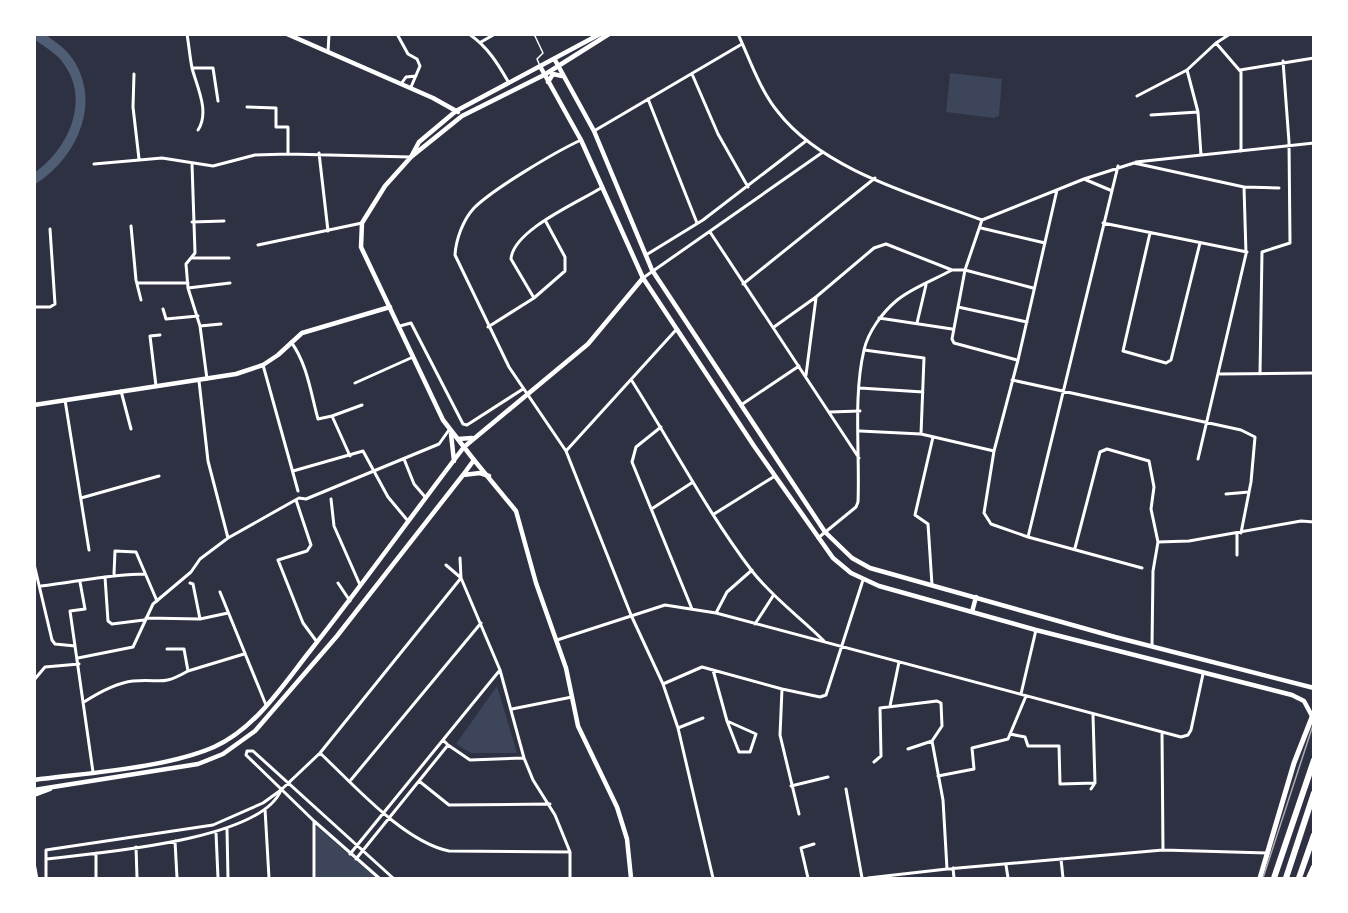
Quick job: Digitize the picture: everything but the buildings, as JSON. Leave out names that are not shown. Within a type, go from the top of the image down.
[{"type":"highway","points":[[1260,879],[1294,763],[1313,714]]},
{"type":"highway","points":[[1274,879],[1314,760]]},
{"type":"highway","points":[[1286,879],[1314,793]]},
{"type":"highway","points":[[1299,879],[1314,835]]},
{"type":"highway","points":[[1309,879],[1314,867]]},
{"type":"main road","points":[[287,34],[328,54],[410,88],[462,116]]},
{"type":"main road","points":[[411,157],[420,142],[456,111],[541,68],[600,34]]},
{"type":"main road","points":[[609,34],[544,75],[462,116],[411,157],[385,186],[362,223],[361,247],[450,430],[516,511],[566,668],[578,726],[617,807],[627,839],[631,879]]},
{"type":"main road","points":[[555,60],[594,131],[652,270],[825,532],[852,558],[870,568],[1314,688]]},
{"type":"main road","points":[[541,68],[580,140],[643,278],[675,331],[833,558],[863,580],[1036,630],[1300,698],[1313,714]]},
{"type":"main road","points":[[548,82],[553,74],[563,76]]},
{"type":"main road","points":[[34,780],[178,758],[214,747],[234,736],[266,705],[362,587],[472,438],[527,396],[588,344],[643,278]]},
{"type":"main road","points":[[34,405],[199,381],[263,365],[302,333],[390,307]]},
{"type":"main road","points":[[450,430],[454,461]]},
{"type":"main road","points":[[458,439],[472,438]]},
{"type":"main road","points":[[34,790],[177,769],[223,754],[240,744],[255,731],[337,636],[474,460]]},
{"type":"main road","points":[[463,475],[480,473],[489,476]]},
{"type":"main road","points":[[972,612],[976,597]]},
{"type":"main road","points":[[62,776],[63,786]]},
{"type":"main road","points":[[34,795],[52,788]]},
{"type":"main road","points":[[34,867],[36,879]]},
{"type":"street","points":[[187,34],[192,68],[201,96],[202,124],[198,130]]},
{"type":"street","points":[[328,54],[329,34]]},
{"type":"street","points":[[397,34],[408,54],[419,62],[420,69],[410,88]]},
{"type":"street","points":[[469,34],[482,42],[509,83]]},
{"type":"street","points":[[482,42],[495,34]]},
{"type":"street","points":[[738,34],[772,104],[806,141],[875,178],[982,220],[1118,166],[1314,143]]},
{"type":"street","points":[[1137,96],[1187,70],[1216,43],[1230,34]]},
{"type":"street","points":[[1216,43],[1240,70],[1241,151]]},
{"type":"street","points":[[594,131],[742,44]]},
{"type":"street","points":[[1240,70],[1283,61],[1314,58]]},
{"type":"street","points":[[1260,374],[1262,252],[1290,243],[1283,61]]},
{"type":"street","points":[[192,68],[213,68],[218,100]]},
{"type":"street","points":[[1187,70],[1198,112],[1201,155]]},
{"type":"street","points":[[134,74],[133,107],[139,159]]},
{"type":"street","points":[[692,74],[718,134],[748,187]]},
{"type":"street","points":[[401,84],[406,77],[416,75]]},
{"type":"street","points":[[648,99],[698,223]]},
{"type":"street","points":[[247,107],[276,108],[276,127],[288,127],[288,154]]},
{"type":"street","points":[[1151,115],[1198,112]]},
{"type":"street","points":[[580,140],[496,191],[474,208],[458,237],[455,255],[488,327],[523,389],[566,451],[631,615],[663,684],[678,728],[713,879]]},
{"type":"street","points":[[645,255],[698,223],[806,141]]},
{"type":"street","points":[[643,278],[823,152]]},
{"type":"street","points":[[93,164],[126,163],[139,159],[162,158],[192,164],[223,166],[255,155],[320,153],[411,157]]},
{"type":"street","points":[[320,153],[328,231]]},
{"type":"street","points":[[1134,163],[1244,188],[1279,188]]},
{"type":"street","points":[[192,164],[192,222],[195,253],[186,264],[188,285],[200,326],[207,379]]},
{"type":"street","points":[[1028,537],[1118,166]]},
{"type":"street","points":[[743,284],[875,178]]},
{"type":"street","points":[[1084,179],[1111,190]]},
{"type":"street","points":[[534,298],[511,255],[516,244],[545,220],[602,188]]},
{"type":"street","points":[[1198,459],[1209,423],[1246,253],[1244,188]]},
{"type":"street","points":[[1056,190],[1018,360],[994,451],[985,517],[991,524],[1028,537],[1142,568]]},
{"type":"street","points":[[488,327],[534,298],[565,271],[565,257],[545,220]]},
{"type":"street","points":[[982,220],[965,270],[952,329],[954,343],[1018,360]]},
{"type":"street","points":[[192,222],[224,221]]},
{"type":"street","points":[[258,245],[362,223]]},
{"type":"street","points":[[1103,223],[1246,253]]},
{"type":"street","points":[[131,226],[141,300]]},
{"type":"street","points":[[981,228],[1045,243]]},
{"type":"street","points":[[34,308],[50,307],[55,304],[50,229]]},
{"type":"street","points":[[710,232],[860,459]]},
{"type":"street","points":[[1150,232],[1122,349],[1124,352],[1166,363],[1171,360],[1176,343],[1200,243]]},
{"type":"street","points":[[774,327],[816,297],[874,248],[886,244],[952,270],[965,270],[1034,288]]},
{"type":"street","points":[[193,258],[229,258]]},
{"type":"street","points":[[818,538],[856,507],[860,459],[860,388],[864,350],[879,318],[897,300],[952,270]]},
{"type":"street","points":[[137,283],[188,285],[230,283]]},
{"type":"street","points":[[917,323],[926,285]]},
{"type":"street","points":[[806,377],[816,297]]},
{"type":"street","points":[[958,307],[1026,322]]},
{"type":"street","points":[[164,309],[166,319],[198,316]]},
{"type":"street","points":[[879,318],[952,329]]},
{"type":"street","points":[[400,326],[411,323],[463,424],[467,425],[523,389]]},
{"type":"street","points":[[200,326],[221,324]]},
{"type":"street","points":[[566,451],[675,331]]},
{"type":"street","points":[[156,386],[150,336],[160,335]]},
{"type":"street","points":[[291,342],[296,349],[309,385],[318,419],[362,405]]},
{"type":"street","points":[[864,350],[924,358],[921,435]]},
{"type":"street","points":[[355,383],[415,357]]},
{"type":"street","points":[[263,365],[298,491]]},
{"type":"street","points":[[741,405],[799,366]]},
{"type":"street","points":[[1220,374],[1314,373]]},
{"type":"street","points":[[1012,380],[1241,430],[1257,441],[1249,492],[1239,533],[1237,555]]},
{"type":"street","points":[[199,381],[208,461],[228,538]]},
{"type":"street","points":[[632,381],[693,482],[752,570],[773,596],[824,642]]},
{"type":"street","points":[[860,388],[923,392]]},
{"type":"street","points":[[124,391],[131,429]]},
{"type":"street","points":[[65,400],[89,550]]},
{"type":"street","points":[[830,412],[860,411]]},
{"type":"street","points":[[332,416],[350,456]]},
{"type":"street","points":[[661,427],[636,447],[632,454],[637,478],[653,508],[692,609]]},
{"type":"street","points":[[78,658],[133,646],[145,619],[157,601],[191,572],[200,559],[228,538],[296,500],[306,499],[439,444],[450,430]]},
{"type":"street","points":[[860,432],[921,435],[994,451]]},
{"type":"street","points":[[932,585],[928,524],[915,515],[933,437]]},
{"type":"street","points":[[1074,548],[1100,452],[1103,449],[1149,461],[1154,487],[1151,509],[1158,542],[1153,571],[1152,646]]},
{"type":"street","points":[[293,471],[335,461],[363,451],[388,497],[409,522]]},
{"type":"street","points":[[404,459],[414,484],[426,498]]},
{"type":"street","points":[[81,498],[159,476]]},
{"type":"street","points":[[714,514],[775,476]]},
{"type":"street","points":[[653,508],[693,482]]},
{"type":"street","points":[[1226,494],[1249,492]]},
{"type":"street","points":[[296,500],[311,545],[307,551],[278,560],[303,623],[317,642]]},
{"type":"street","points":[[331,500],[334,526],[362,587]]},
{"type":"street","points":[[1158,542],[1190,542],[1301,521],[1314,522]]},
{"type":"street","points":[[114,574],[115,551],[120,549],[136,552],[157,601]]},
{"type":"street","points":[[460,558],[461,578],[500,670],[524,758],[533,780],[550,804],[570,852],[570,879]]},
{"type":"street","points":[[34,564],[52,640],[55,644],[75,646]]},
{"type":"street","points":[[452,570],[460,564]]},
{"type":"street","points":[[446,565],[461,578]]},
{"type":"street","points":[[716,613],[727,592],[752,570]]},
{"type":"street","points":[[41,586],[80,582],[114,574],[145,574]]},
{"type":"street","points":[[105,577],[108,621],[112,624],[145,619],[200,619],[228,613]]},
{"type":"street","points":[[46,879],[46,850],[213,825],[242,814],[281,790],[320,753],[461,578]]},
{"type":"street","points":[[663,684],[702,667],[782,689],[820,697],[828,694],[863,580]]},
{"type":"street","points":[[80,582],[85,609],[70,611],[93,772]]},
{"type":"street","points":[[190,583],[193,586],[200,619]]},
{"type":"street","points":[[338,583],[350,601]]},
{"type":"street","points":[[220,592],[266,705]]},
{"type":"street","points":[[755,624],[773,596]]},
{"type":"street","points":[[556,640],[665,605],[692,609],[716,613],[1181,737],[1188,735],[1203,674]]},
{"type":"street","points":[[350,781],[482,623]]},
{"type":"street","points":[[1021,694],[1036,630]]},
{"type":"street","points":[[167,649],[184,650],[188,671]]},
{"type":"street","points":[[84,702],[98,693],[131,681],[166,682],[188,671],[244,654]]},
{"type":"street","points":[[890,706],[899,662]]},
{"type":"street","points":[[34,680],[38,679],[45,667],[79,664]]},
{"type":"street","points":[[713,669],[727,721],[739,752],[750,752],[756,734],[727,721]]},
{"type":"street","points":[[350,854],[500,670]]},
{"type":"street","points":[[782,689],[780,735],[799,814]]},
{"type":"street","points":[[1009,736],[1026,696]]},
{"type":"street","points":[[512,709],[572,697]]},
{"type":"street","points":[[874,762],[881,756],[879,709],[937,701],[941,703],[942,726],[932,741],[908,749]]},
{"type":"street","points":[[1091,789],[1095,783],[1093,715]]},
{"type":"street","points":[[678,728],[703,718]]},
{"type":"street","points":[[1162,732],[1163,850]]},
{"type":"street","points":[[938,776],[975,768],[972,748],[1009,736],[1025,737],[1028,746],[1059,746],[1060,784],[1095,783]]},
{"type":"street","points":[[443,740],[470,760],[524,758]]},
{"type":"street","points":[[932,741],[944,800],[948,869]]},
{"type":"street","points":[[356,859],[448,745]]},
{"type":"street","points":[[379,879],[281,790],[246,755],[247,751],[253,751],[393,879]]},
{"type":"street","points":[[320,753],[385,812],[425,844],[449,851],[570,852]]},
{"type":"street","points":[[791,786],[828,777]]},
{"type":"street","points":[[419,782],[449,805],[550,804]]},
{"type":"street","points":[[846,789],[862,879]]},
{"type":"street","points":[[46,859],[216,833],[266,809],[278,798],[281,790]]},
{"type":"street","points":[[266,809],[269,879]]},
{"type":"street","points":[[314,821],[314,879]]},
{"type":"street","points":[[227,829],[228,879]]},
{"type":"street","points":[[216,833],[218,879]]},
{"type":"street","points":[[175,841],[177,879]]},
{"type":"street","points":[[808,879],[801,848],[814,844]]},
{"type":"street","points":[[136,847],[137,879]]},
{"type":"street","points":[[868,879],[953,868],[1163,850],[1268,853]]},
{"type":"street","points":[[96,853],[96,879]]},
{"type":"street","points":[[1061,859],[1063,879]]},
{"type":"street","points":[[1006,865],[1008,879]]},
{"type":"street","points":[[953,868],[954,879]]},
{"type":"lane","points":[[534,34],[543,53],[537,59],[541,68]]},
{"type":"shaded area","points":[[950,73],[1002,79],[999,116],[994,118],[946,112]]},
{"type":"shaded area","points":[[497,686],[517,753],[471,753],[456,744]]},
{"type":"shaded area","points":[[316,826],[376,878],[316,878]]},
{"type":"waterway","points":[[34,179],[48,168],[70,140],[77,124],[80,107],[80,90],[75,73],[65,57],[35,34]]},
{"type":"railway","points":[[1263,878],[1314,722]]}]
